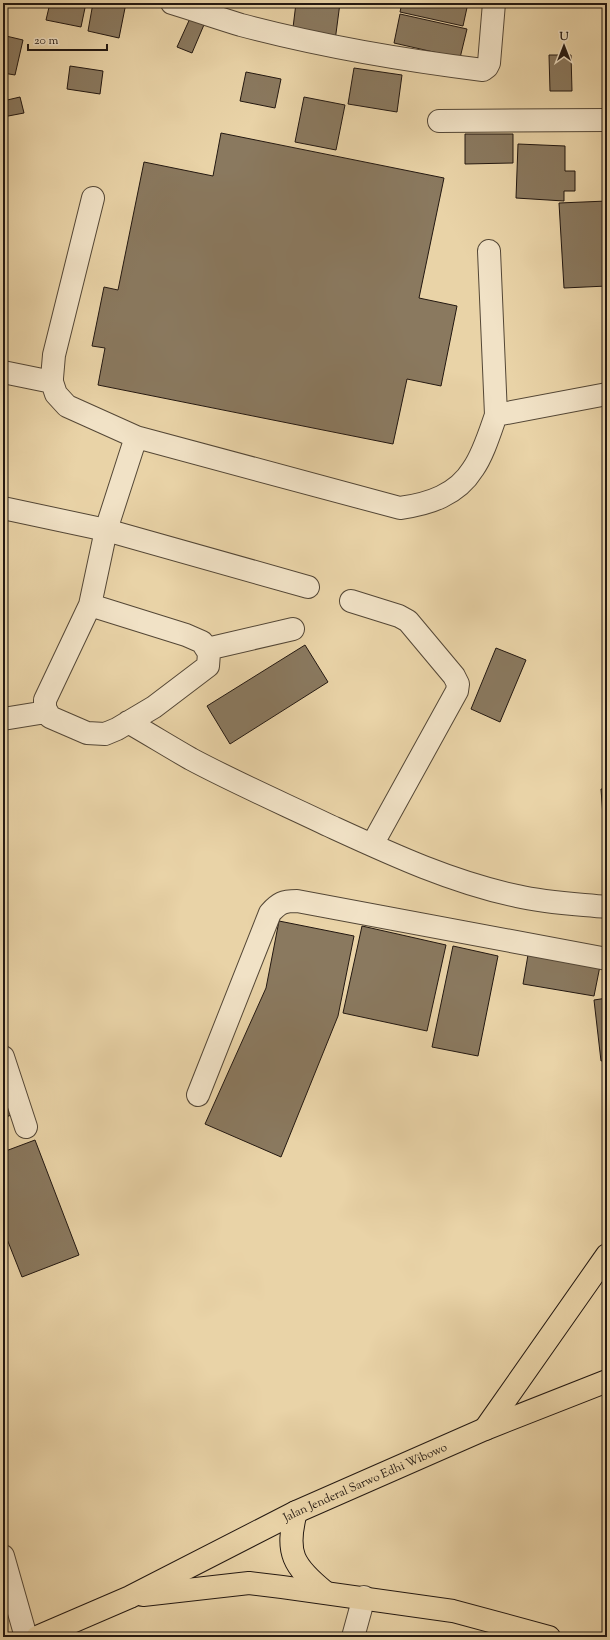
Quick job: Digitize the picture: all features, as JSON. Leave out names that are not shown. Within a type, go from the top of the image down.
[{"type":"main road","points":[[485,1429],[607,1255]]},
{"type":"main road","name":"Jalan Jenderal Sarwo Edhi Wibowo","points":[[38,1637],[130,1596],[296,1512],[485,1429],[607,1381]]},
{"type":"main road","points":[[296,1512],[291,1538],[292,1554],[302,1571],[324,1592]]},
{"type":"main road","name":"Jalan Jenderal Sarwo Edhi Wibowo","points":[[130,1596],[249,1584],[364,1597],[453,1611],[549,1637]]},
{"type":"street","points":[[172,3],[240,24],[295,38],[426,63],[483,70],[489,63],[494,3]]},
{"type":"street","points":[[439,120],[607,120]]},
{"type":"street","points":[[93,198],[54,354],[52,382],[56,394],[67,406],[136,437],[400,508],[417,506],[437,499],[460,487],[474,469],[496,415],[489,251]]},
{"type":"street","points":[[3,372],[52,382]]},
{"type":"street","points":[[496,415],[607,394]]},
{"type":"street","points":[[90,605],[186,635],[202,642],[207,649],[210,662],[206,669],[154,707],[111,732],[94,735],[87,733],[50,717],[46,712],[46,700],[90,605],[106,530],[136,437]]},
{"type":"street","points":[[3,508],[106,530],[308,587]]},
{"type":"street","points":[[351,601],[399,616],[408,621],[454,676],[458,684],[457,691],[372,845]]},
{"type":"street","points":[[207,649],[293,629]]},
{"type":"street","points":[[3,719],[46,712]]},
{"type":"street","points":[[128,722],[192,759],[372,845],[434,872],[469,884],[518,896],[607,907]]},
{"type":"street","points":[[198,1095],[270,913],[281,903],[286,901],[297,901],[607,959]]},
{"type":"street","points":[[3,1057],[26,1127]]},
{"type":"street","points":[[3,1556],[26,1637]]},
{"type":"street","points":[[353,1637],[364,1597]]},
{"type":"building","points":[[50,3],[86,3],[81,27],[46,20]]},
{"type":"building","points":[[93,3],[126,3],[119,38],[88,31]]},
{"type":"building","points":[[296,3],[340,3],[335,41],[292,36]]},
{"type":"building","points":[[402,3],[468,3],[463,26],[400,12]]},
{"type":"building","points":[[192,14],[206,20],[192,53],[177,47]]},
{"type":"building","points":[[400,14],[467,29],[460,58],[394,43]]},
{"type":"building","points":[[6,36],[23,40],[15,75],[3,73],[3,49]]},
{"type":"building","points":[[549,55],[571,55],[572,91],[550,91]]},
{"type":"building","points":[[70,66],[103,71],[100,94],[67,89]]},
{"type":"building","points":[[354,68],[402,75],[397,112],[348,104]]},
{"type":"building","points":[[246,72],[281,79],[275,108],[240,101]]},
{"type":"building","points":[[20,97],[24,113],[3,117],[3,101]]},
{"type":"building","points":[[304,97],[345,105],[336,150],[295,142]]},
{"type":"building","points":[[221,133],[444,178],[419,298],[457,306],[441,386],[407,379],[393,444],[98,385],[105,348],[92,346],[104,287],[118,290],[144,162],[213,176]]},
{"type":"building","points":[[465,134],[513,134],[513,163],[465,164]]},
{"type":"building","points":[[518,144],[565,146],[565,171],[575,171],[575,191],[564,191],[564,201],[516,198]]},
{"type":"building","points":[[607,201],[607,286],[564,288],[559,203]]},
{"type":"building","points":[[305,645],[328,682],[230,744],[207,706]]},
{"type":"building","points":[[496,648],[526,660],[500,722],[471,709]]},
{"type":"building","points":[[604,746],[607,746],[607,777]]},
{"type":"building","points":[[601,789],[607,789],[607,816],[603,816]]},
{"type":"building","points":[[279,921],[354,936],[338,1016],[281,1157],[205,1124],[266,988]]},
{"type":"building","points":[[362,926],[446,945],[427,1031],[343,1013]]},
{"type":"building","points":[[453,946],[498,956],[478,1056],[432,1047]]},
{"type":"building","points":[[529,949],[601,961],[594,996],[523,984]]},
{"type":"building","points":[[607,998],[607,1060],[601,1061],[594,1000]]},
{"type":"building","points":[[3,1084],[14,1114],[3,1118]]},
{"type":"building","points":[[35,1140],[79,1255],[22,1277],[3,1229],[3,1152]]}]
